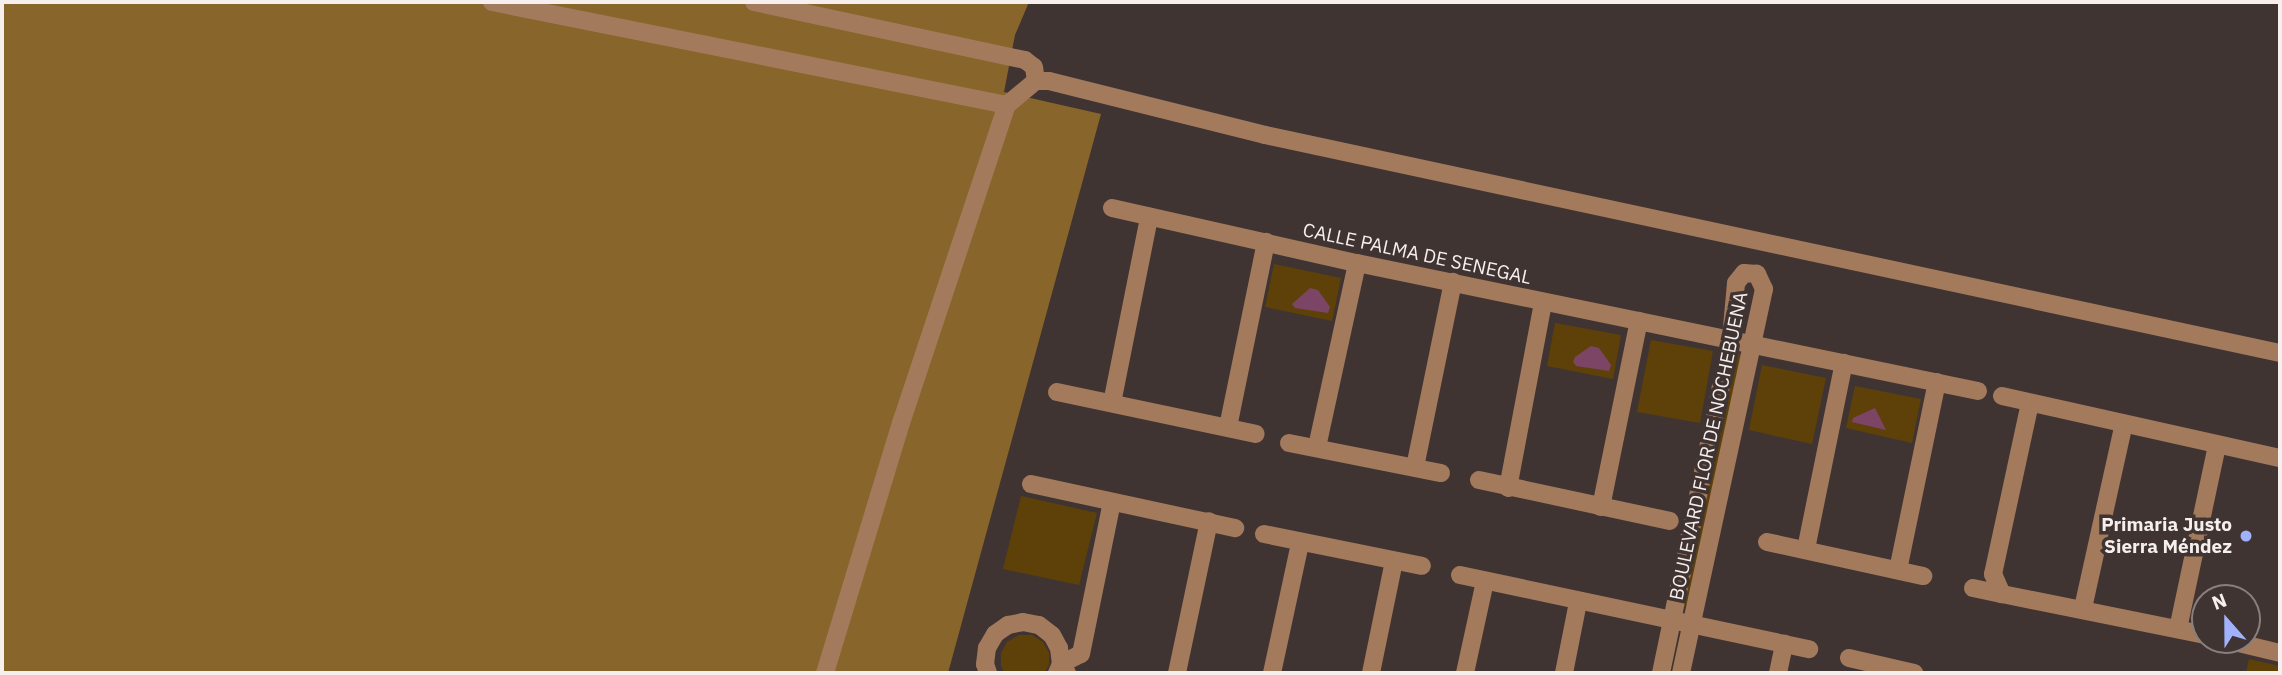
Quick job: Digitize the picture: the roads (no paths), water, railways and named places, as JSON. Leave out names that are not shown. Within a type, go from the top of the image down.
[{"type":"street","points":[[492,2],[1007,105]]},
{"type":"street","points":[[754,2],[1025,60],[1034,67],[1036,81]]},
{"type":"street","points":[[825,673],[902,420],[1007,105],[1036,81],[1049,81],[1265,135],[2280,354]]},
{"type":"street","name":"CALLE PALMA DE SENEGAL","points":[[1112,208],[1357,263],[1723,336],[1978,391]]},
{"type":"street","points":[[1112,403],[1149,217]]},
{"type":"street","points":[[1743,239],[1744,273]]},
{"type":"street","points":[[1228,427],[1266,242]]},
{"type":"street","points":[[1317,447],[1357,263]]},
{"type":"street","name":"BOULEVARD FLOR DE NOCHEBUENA","points":[[1661,673],[1723,336],[1736,283],[1744,273],[1757,274],[1764,289],[1759,345],[1681,673]]},
{"type":"street","points":[[1415,467],[1453,282]]},
{"type":"street","points":[[1508,488],[1543,302]]},
{"type":"street","points":[[1601,507],[1639,321]]},
{"type":"street","points":[[1806,550],[1844,363]]},
{"type":"street","points":[[1898,570],[1937,382]]},
{"type":"street","points":[[1057,393],[1256,433]]},
{"type":"street","points":[[2001,397],[2280,458]]},
{"type":"street","points":[[2002,594],[1993,574],[2030,403]]},
{"type":"street","points":[[2083,608],[2124,424]]},
{"type":"street","points":[[1289,443],[1441,473]]},
{"type":"street","points":[[2178,629],[2217,445]]},
{"type":"street","points":[[1479,480],[1670,521]]},
{"type":"street","points":[[1031,484],[1235,528]]},
{"type":"street","points":[[1062,670],[1081,654],[1112,502]]},
{"type":"street","points":[[1177,673],[1209,521]]},
{"type":"street","points":[[1264,534],[1422,566]]},
{"type":"street","points":[[1767,542],[1923,576]]},
{"type":"street","points":[[1272,673],[1300,543]]},
{"type":"street","points":[[1371,673],[1394,561]]},
{"type":"street","points":[[1460,575],[1809,649]]},
{"type":"street","points":[[1465,673],[1485,581]]},
{"type":"street","points":[[1973,588],[2083,608],[2191,632]]},
{"type":"street","points":[[1564,673],[1578,602]]},
{"type":"street","points":[[988,673],[985,664],[987,648],[995,634],[1008,625],[1023,622],[1039,625],[1052,635],[1059,648],[1062,670]]},
{"type":"street","points":[[1778,673],[1784,644]]},
{"type":"street","points":[[2261,648],[2280,653]]},
{"type":"street","points":[[1849,658],[1877,669],[1914,673]]},
{"type":"place","name":"Primaria Justo Sierra Méndez","points":[[2246,536]]}]
